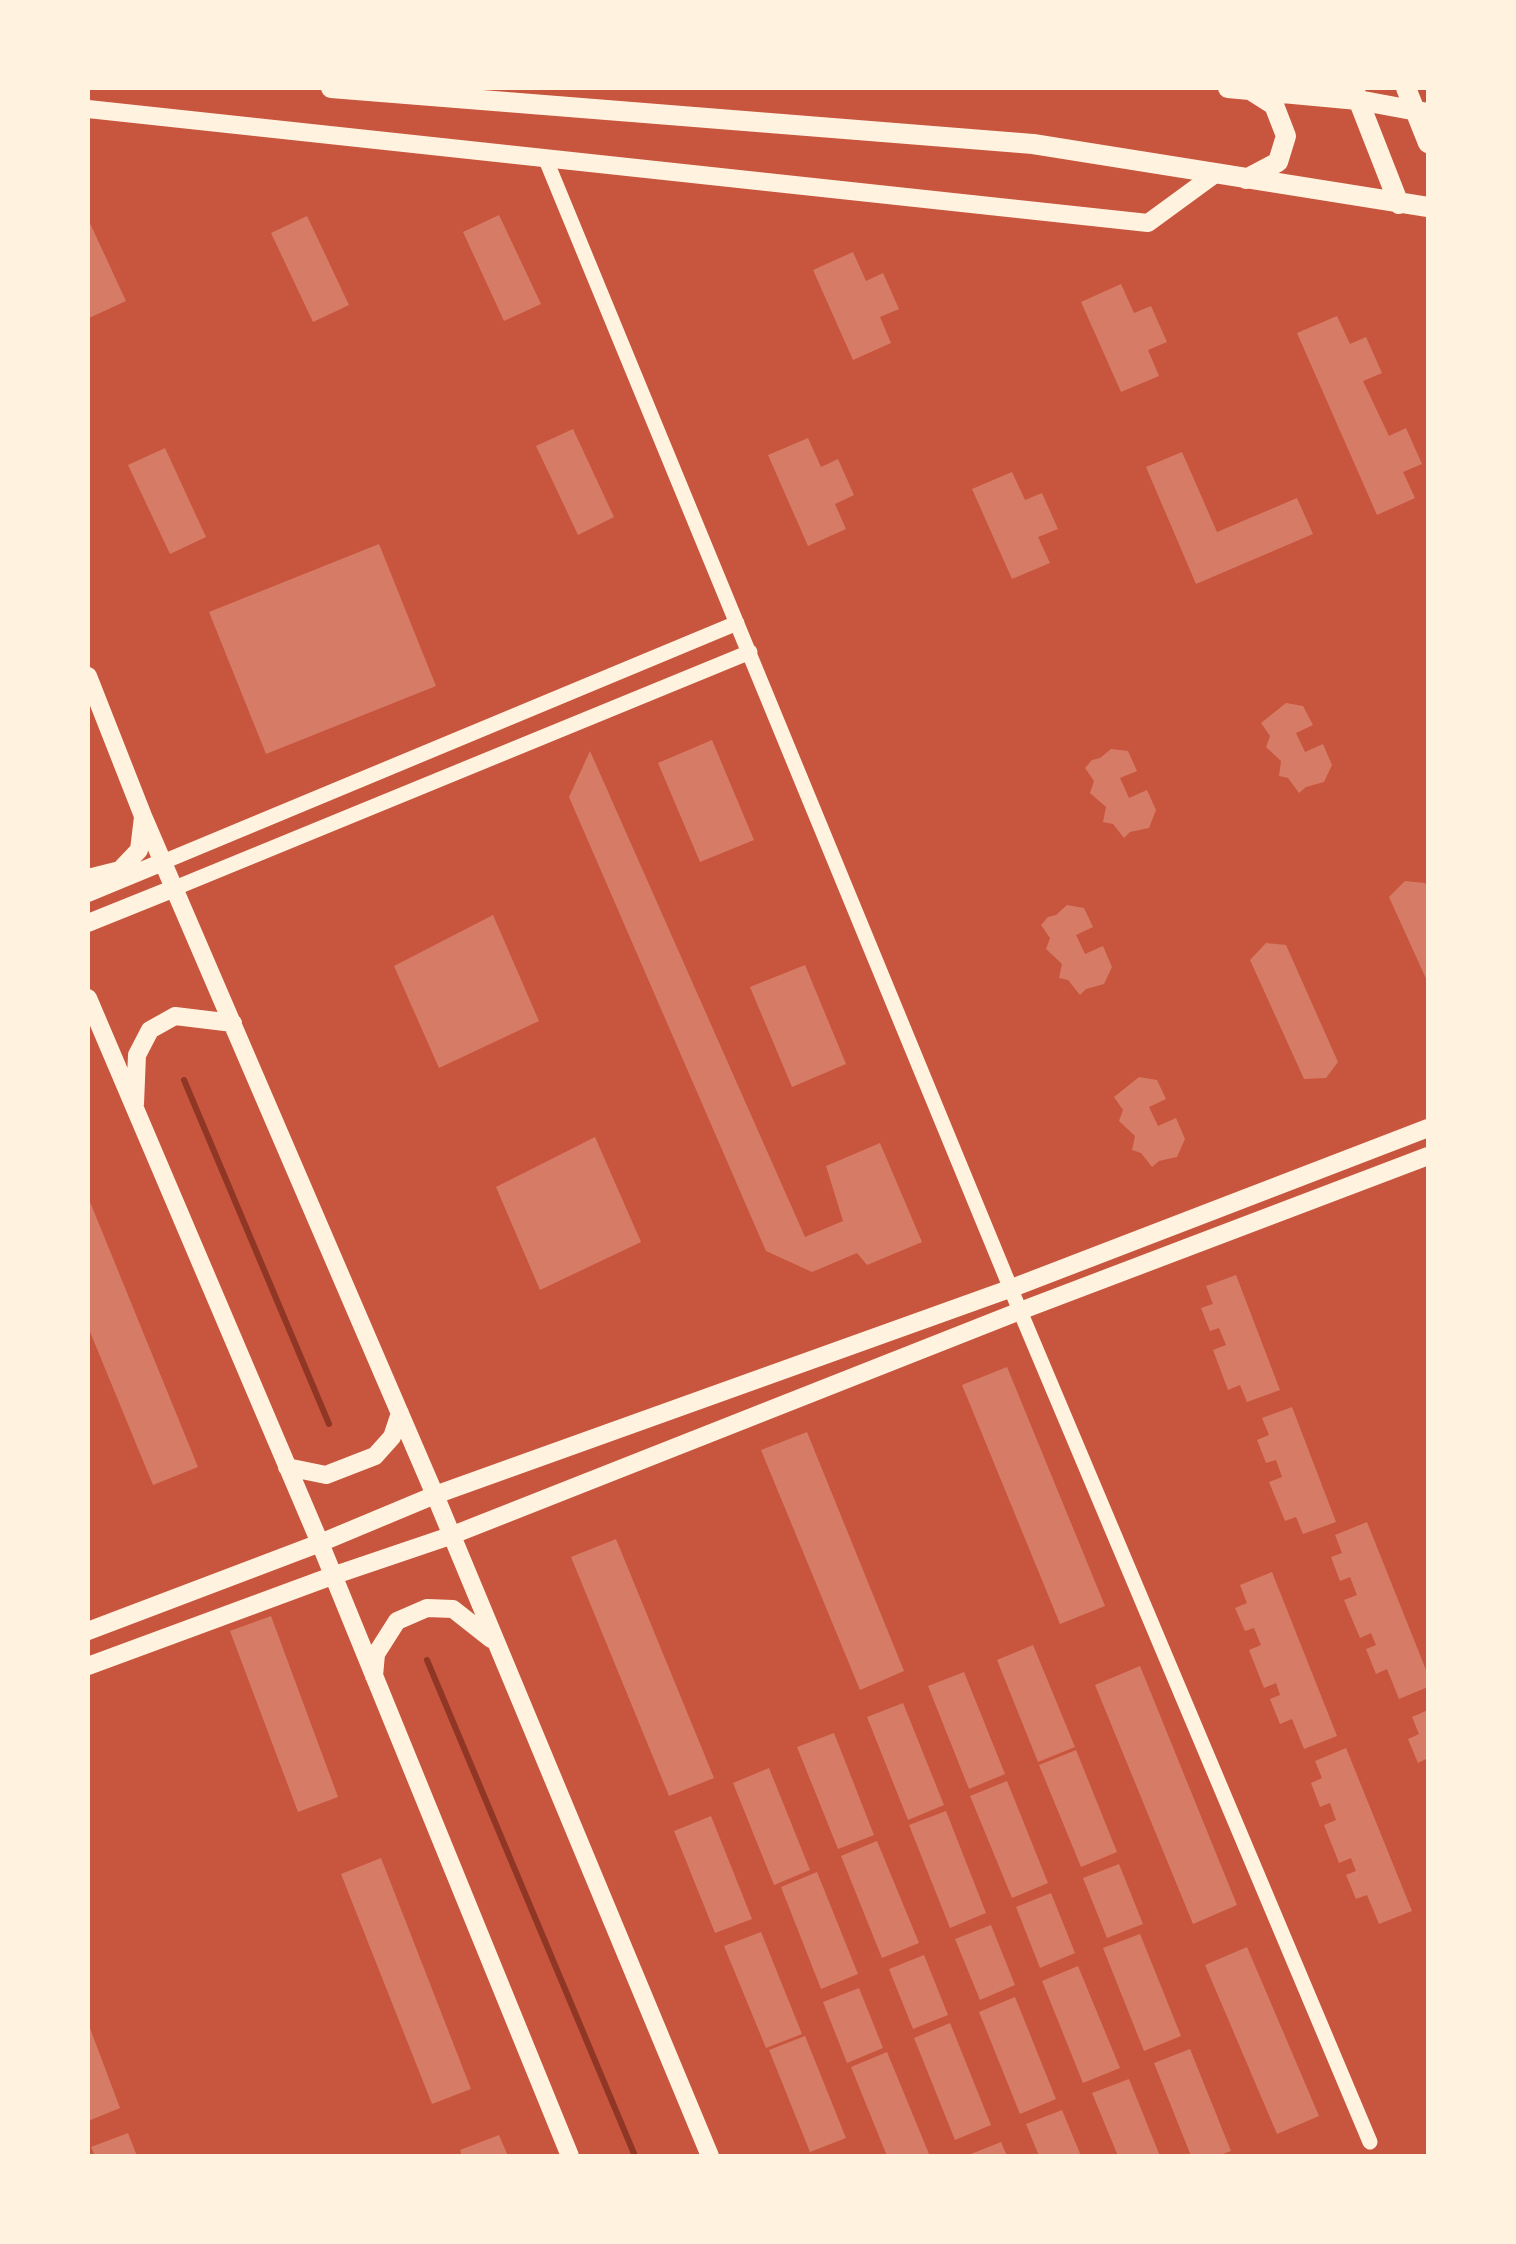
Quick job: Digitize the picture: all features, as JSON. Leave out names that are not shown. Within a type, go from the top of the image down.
[{"type":"main road","points":[[330,88],[1034,144],[1428,208]]},
{"type":"main road","points":[[1228,88],[1355,94],[1422,111]]},
{"type":"main road","points":[[1406,88],[1422,111],[1428,143]]},
{"type":"main road","points":[[1246,179],[1278,162],[1286,136],[1274,105],[1251,90]]},
{"type":"main road","points":[[1355,94],[1399,204]]},
{"type":"main road","points":[[88,109],[1148,223],[1215,174]]},
{"type":"main road","points":[[88,676],[142,816],[400,1412],[710,2156]]},
{"type":"main road","points":[[88,878],[120,870],[139,850],[142,816]]},
{"type":"main road","points":[[88,892],[164,862]]},
{"type":"main road","points":[[88,923],[175,888]]},
{"type":"main road","points":[[88,998],[320,1543],[570,2156]]},
{"type":"main road","points":[[135,1115],[138,1055],[150,1030],[175,1016],[233,1023]]},
{"type":"main road","points":[[88,1632],[435,1495],[1012,1288],[1428,1128]]},
{"type":"main road","points":[[88,1666],[450,1536],[1020,1311],[1428,1156]]},
{"type":"main road","points":[[287,1466],[326,1475],[375,1456],[392,1437],[400,1412]]},
{"type":"main road","points":[[374,1678],[376,1654],[397,1622],[427,1608],[453,1609],[496,1643]]},
{"type":"street","points":[[546,160],[1020,1311],[1370,2142]]},
{"type":"street","points":[[164,862],[738,622]]},
{"type":"street","points":[[175,888],[750,652]]},
{"type":"building","points":[[499,215],[541,304],[504,321],[463,232]]},
{"type":"building","points":[[307,216],[349,305],[313,322],[271,233]]},
{"type":"building","points":[[88,219],[126,301],[89,318],[88,314]]},
{"type":"building","points":[[853,252],[866,281],[883,273],[899,309],[880,317],[891,343],[853,360],[813,270]]},
{"type":"building","points":[[1121,284],[1134,313],[1151,306],[1167,342],[1148,350],[1159,376],[1121,392],[1081,302]]},
{"type":"building","points":[[1337,316],[1350,344],[1366,337],[1382,373],[1363,381],[1389,436],[1406,428],[1422,464],[1403,472],[1415,498],[1377,515],[1297,333]]},
{"type":"building","points":[[573,429],[614,517],[578,535],[536,446]]},
{"type":"building","points":[[808,438],[821,467],[838,459],[854,495],[835,504],[846,529],[808,546],[768,455]]},
{"type":"building","points":[[165,448],[206,537],[170,554],[128,465]]},
{"type":"building","points":[[1182,452],[1217,532],[1297,498],[1313,534],[1196,584],[1146,467]]},
{"type":"building","points":[[1012,472],[1025,500],[1042,493],[1058,529],[1038,537],[1050,563],[1012,579],[972,489]]},
{"type":"building","points":[[379,544],[436,686],[266,754],[209,612]]},
{"type":"building","points":[[1286,703],[1303,706],[1313,725],[1296,733],[1305,752],[1323,744],[1332,765],[1324,782],[1299,793],[1288,778],[1279,776],[1281,761],[1266,747],[1270,736],[1261,723]]},
{"type":"building","points":[[712,740],[754,840],[700,862],[658,763]]},
{"type":"building","points":[[1111,749],[1128,751],[1137,771],[1120,778],[1129,798],[1147,790],[1156,810],[1149,828],[1130,832],[1124,838],[1113,824],[1103,822],[1106,807],[1090,793],[1094,781],[1085,768]]},
{"type":"building","points":[[590,751],[805,1237],[843,1221],[826,1166],[880,1143],[922,1242],[867,1265],[857,1253],[812,1272],[766,1251],[569,797]]},
{"type":"building","points":[[1405,881],[1425,883],[1428,890],[1428,983],[1389,897]]},
{"type":"building","points":[[1067,905],[1084,908],[1093,927],[1076,935],[1085,954],[1103,946],[1112,967],[1104,984],[1080,995],[1068,980],[1059,978],[1062,964],[1046,949],[1050,938],[1041,925]]},
{"type":"building","points":[[493,915],[539,1021],[439,1068],[394,966]]},
{"type":"building","points":[[1266,943],[1286,945],[1338,1062],[1326,1078],[1304,1079],[1250,960]]},
{"type":"building","points":[[805,965],[846,1064],[792,1087],[750,987]]},
{"type":"building","points":[[1139,1077],[1157,1080],[1166,1099],[1149,1107],[1158,1126],[1176,1118],[1185,1139],[1177,1157],[1152,1167],[1141,1153],[1132,1150],[1135,1136],[1119,1121],[1123,1110],[1114,1097]]},
{"type":"building","points":[[595,1137],[641,1242],[540,1290],[496,1187]]},
{"type":"building","points":[[88,1197],[198,1467],[153,1485],[88,1327]]},
{"type":"building","points":[[1236,1275],[1280,1390],[1247,1402],[1240,1385],[1228,1390],[1213,1350],[1226,1345],[1219,1328],[1210,1331],[1201,1308],[1213,1304],[1206,1286]]},
{"type":"building","points":[[1007,1367],[1105,1606],[1060,1624],[962,1385]]},
{"type":"building","points":[[1292,1407],[1336,1522],[1303,1534],[1296,1517],[1285,1521],[1269,1482],[1282,1477],[1276,1460],[1266,1463],[1257,1440],[1269,1435],[1262,1418]]},
{"type":"building","points":[[807,1432],[904,1671],[860,1690],[761,1450]]},
{"type":"building","points":[[1367,1522],[1428,1675],[1428,1687],[1399,1699],[1387,1669],[1376,1674],[1366,1649],[1376,1645],[1371,1633],[1360,1638],[1344,1600],[1357,1595],[1350,1577],[1340,1581],[1331,1557],[1342,1553],[1335,1535]]},
{"type":"building","points":[[616,1539],[714,1778],[669,1796],[571,1557]]},
{"type":"building","points":[[1272,1572],[1337,1736],[1304,1749],[1292,1719],[1280,1724],[1270,1699],[1280,1695],[1276,1683],[1264,1688],[1249,1650],[1261,1645],[1254,1628],[1245,1631],[1235,1608],[1247,1603],[1240,1585]]},
{"type":"building","points":[[271,1616],[338,1797],[298,1812],[230,1631]]},
{"type":"building","points":[[1033,1645],[1075,1747],[1038,1762],[997,1660]]},
{"type":"building","points":[[1140,1666],[1237,1905],[1193,1924],[1095,1685]]},
{"type":"building","points":[[964,1672],[1005,1774],[969,1789],[928,1686]]},
{"type":"building","points":[[903,1703],[944,1805],[908,1820],[867,1717]]},
{"type":"building","points":[[1428,1710],[1428,1758],[1418,1763],[1408,1739],[1419,1734],[1412,1717]]},
{"type":"building","points":[[834,1733],[874,1835],[838,1849],[797,1747]]},
{"type":"building","points":[[1346,1748],[1412,1911],[1379,1924],[1367,1895],[1356,1899],[1346,1875],[1356,1871],[1351,1858],[1339,1863],[1324,1825],[1336,1820],[1330,1803],[1320,1807],[1311,1783],[1322,1778],[1315,1761]]},
{"type":"building","points":[[1076,1750],[1117,1852],[1081,1867],[1039,1765]]},
{"type":"building","points":[[769,1768],[810,1870],[774,1885],[733,1783]]},
{"type":"building","points":[[1007,1781],[1048,1883],[1012,1898],[970,1796]]},
{"type":"building","points":[[946,1811],[986,1913],[950,1928],[909,1825]]},
{"type":"building","points":[[711,1816],[752,1919],[715,1933],[674,1831]]},
{"type":"building","points":[[877,1841],[919,1943],[882,1958],[841,1856]]},
{"type":"building","points":[[381,1858],[471,2089],[432,2104],[341,1874]]},
{"type":"building","points":[[1119,1864],[1143,1924],[1107,1938],[1083,1878]]},
{"type":"building","points":[[817,1872],[858,1974],[821,1989],[781,1887]]},
{"type":"building","points":[[1051,1893],[1075,1953],[1040,1968],[1016,1907]]},
{"type":"building","points":[[991,1925],[1015,1985],[980,2000],[955,1939]]},
{"type":"building","points":[[761,1932],[802,2034],[766,2048],[724,1946]]},
{"type":"building","points":[[1140,1934],[1181,2036],[1144,2051],[1103,1948]]},
{"type":"building","points":[[1247,1947],[1319,2116],[1277,2134],[1205,1965]]},
{"type":"building","points":[[924,1955],[948,2015],[913,2029],[889,1969]]},
{"type":"building","points":[[1078,1966],[1120,2068],[1083,2083],[1042,1981]]},
{"type":"building","points":[[859,1988],[883,2048],[847,2063],[823,2002]]},
{"type":"building","points":[[1015,1997],[1056,2099],[1020,2114],[979,2012]]},
{"type":"building","points":[[88,2023],[120,2108],[88,2121]]},
{"type":"building","points":[[950,2023],[991,2125],[955,2140],[914,2038]]},
{"type":"building","points":[[805,2036],[846,2138],[810,2152],[769,2050]]},
{"type":"building","points":[[1190,2049],[1231,2151],[1217,2156],[1191,2156],[1154,2063]]},
{"type":"building","points":[[887,2052],[929,2154],[887,2156],[851,2067]]},
{"type":"building","points":[[1129,2079],[1160,2156],[1118,2156],[1092,2093]]},
{"type":"building","points":[[1062,2110],[1081,2156],[1039,2156],[1026,2124]]},
{"type":"building","points":[[128,2133],[137,2156],[95,2156],[91,2147]]},
{"type":"building","points":[[499,2135],[508,2156],[462,2156],[460,2150]]},
{"type":"building","points":[[1001,2142],[1007,2156],[966,2156]]},
{"type":"waterway","points":[[184,1080],[329,1424]]},
{"type":"waterway","points":[[427,1660],[635,2156]]}]
